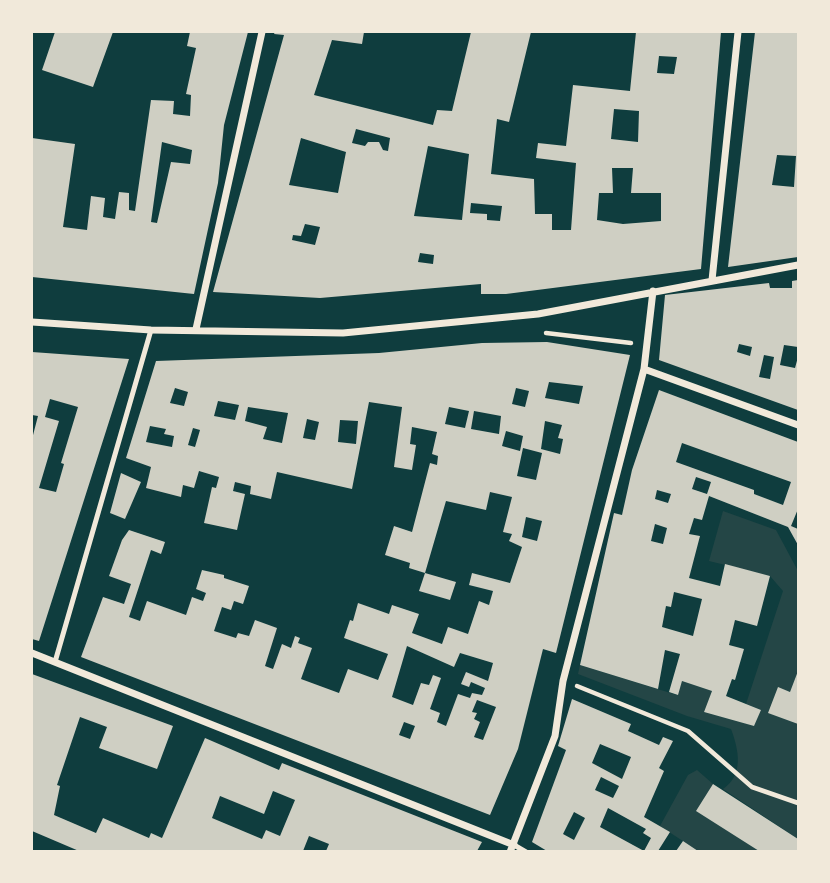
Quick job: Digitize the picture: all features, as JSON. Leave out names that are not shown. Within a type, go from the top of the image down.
[{"type":"street","points":[[196,329],[262,32]]},
{"type":"street","points":[[712,280],[738,32]]},
{"type":"street","points":[[32,322],[151,330],[344,333],[538,314],[799,265]]},
{"type":"street","points":[[32,653],[512,848],[555,736],[563,681],[644,369],[653,291]]},
{"type":"street","points":[[644,369],[799,425]]},
{"type":"lane","points":[[55,662],[151,330]]},
{"type":"lane","points":[[512,848],[526,852]]},
{"type":"path","points":[[563,681],[688,731],[752,788],[799,803]]},
{"type":"shaded area","points":[[723,511],[776,530],[798,571],[798,671],[790,692],[778,688],[769,713],[798,724],[798,839],[723,789],[734,777],[738,762],[731,729],[687,716],[578,674],[580,665],[677,695],[682,681],[712,691],[704,712],[754,726],[761,710],[746,704],[783,591],[770,576],[709,561]]},
{"type":"shaded area","points":[[697,770],[713,784],[697,811],[759,851],[698,851],[660,826],[688,775]]},
{"type":"building","points":[[55,32],[113,32],[93,87],[42,70]]},
{"type":"building","points":[[190,32],[248,32],[224,125],[218,183],[194,294],[32,277],[32,138],[75,144],[63,227],[87,230],[91,196],[105,198],[103,217],[115,219],[119,192],[129,193],[129,210],[135,211],[151,100],[174,101],[173,114],[190,116],[191,95],[186,94],[196,48],[187,46]],"holes":[[[162,142],[192,150],[190,164],[171,162],[157,223],[151,222]]]},
{"type":"building","points":[[364,32],[362,44],[332,40],[314,95],[433,125],[437,110],[452,111],[471,32],[531,32],[509,122],[497,119],[491,174],[534,179],[535,214],[552,214],[552,230],[571,230],[576,163],[536,158],[538,143],[566,146],[573,85],[630,91],[636,32],[721,32],[701,269],[506,294],[481,294],[481,284],[320,298],[213,292],[284,35],[274,34]],"holes":[[[659,56],[677,57],[674,74],[657,73]],[[614,109],[639,111],[638,142],[611,139]],[[356,129],[390,138],[388,151],[383,150],[379,142],[368,142],[365,146],[352,143]],[[301,138],[346,152],[338,193],[289,185]],[[428,146],[469,154],[462,220],[414,216]],[[612,168],[633,168],[631,193],[661,193],[661,221],[623,224],[597,220],[599,193],[613,193]],[[471,203],[502,206],[500,221],[487,220],[487,214],[470,213]],[[305,224],[320,227],[315,245],[292,240],[293,235],[301,236]],[[420,253],[434,255],[433,264],[418,262]]]},
{"type":"building","points":[[755,32],[798,32],[798,257],[728,267]],"holes":[[[777,155],[796,156],[794,187],[772,185]]]},
{"type":"building","points":[[798,280],[798,347],[784,345],[780,365],[795,368],[798,357],[798,410],[659,360],[665,295],[769,283],[770,288],[792,288],[792,281]],"holes":[[[739,344],[752,347],[750,356],[737,352]],[[764,355],[774,357],[770,379],[759,377]]]},
{"type":"building","points":[[547,342],[630,355],[556,653],[543,649],[518,749],[490,815],[81,657],[103,597],[124,604],[131,584],[109,576],[122,540],[129,530],[165,542],[161,554],[151,550],[129,617],[140,621],[147,601],[186,615],[192,597],[203,601],[206,593],[196,589],[202,570],[224,575],[224,578],[249,586],[243,604],[234,601],[231,610],[222,607],[214,631],[236,638],[238,633],[249,636],[255,620],[277,628],[265,666],[273,669],[282,644],[291,648],[295,636],[300,638],[298,643],[312,648],[301,679],[339,693],[348,669],[378,680],[388,654],[344,638],[358,603],[389,614],[392,605],[419,614],[412,633],[442,644],[448,627],[468,634],[479,601],[489,605],[493,591],[469,585],[472,573],[510,583],[522,547],[509,541],[512,534],[503,532],[512,497],[490,492],[486,510],[446,501],[425,573],[409,568],[410,563],[385,555],[394,526],[412,532],[430,463],[437,465],[438,456],[432,454],[437,432],[412,427],[410,444],[416,445],[412,470],[394,467],[402,407],[369,402],[352,489],[277,472],[271,499],[250,494],[251,486],[235,482],[233,491],[245,494],[237,530],[204,523],[212,487],[216,488],[219,477],[199,471],[194,488],[183,485],[181,497],[146,488],[151,467],[126,458],[156,361],[379,353],[482,343]],"holes":[[[549,382],[583,386],[579,404],[545,398]],[[175,388],[188,392],[184,406],[170,403]],[[516,388],[529,391],[525,407],[512,404]],[[218,401],[239,405],[235,420],[214,416]],[[248,407],[288,413],[282,443],[263,439],[267,427],[245,421]],[[449,407],[469,411],[465,428],[445,424]],[[474,411],[501,416],[499,434],[471,429]],[[307,419],[319,422],[315,440],[303,438]],[[340,420],[358,421],[356,444],[338,442]],[[545,421],[562,425],[558,438],[563,439],[560,454],[541,449]],[[150,426],[166,429],[164,434],[174,436],[172,447],[146,442]],[[193,428],[200,430],[195,447],[188,445]],[[506,431],[523,436],[520,451],[502,446]],[[523,448],[542,453],[536,480],[517,476]],[[526,517],[542,521],[537,541],[522,537]],[[407,646],[454,667],[460,653],[493,663],[488,681],[466,672],[461,684],[469,687],[471,682],[485,688],[482,695],[472,693],[470,698],[458,694],[446,726],[437,722],[440,713],[430,709],[441,678],[433,675],[429,685],[421,683],[413,705],[392,697]],[[477,700],[496,707],[483,740],[474,737],[480,722],[474,719],[477,713],[472,712]],[[404,722],[415,726],[410,739],[399,735]]]},
{"type":"building","points":[[32,352],[129,359],[39,641],[32,639],[32,439],[38,416],[32,415]],"holes":[[[50,399],[78,407],[61,463],[64,464],[56,492],[39,488],[59,421],[45,417]]]},
{"type":"building","points":[[659,390],[798,442],[798,509],[791,526],[798,529],[798,545],[788,527],[709,496],[702,520],[694,518],[689,534],[700,536],[689,578],[720,586],[725,564],[770,576],[757,626],[735,620],[729,645],[744,649],[735,680],[732,679],[726,696],[761,710],[754,726],[704,712],[712,691],[682,681],[678,695],[669,692],[680,654],[665,650],[658,689],[580,665],[614,513],[622,515],[632,470]],"holes":[[[682,443],[791,482],[783,505],[754,494],[754,490],[676,462]],[[696,477],[711,482],[707,494],[692,489]],[[657,490],[671,494],[668,503],[655,499]],[[655,524],[667,528],[663,544],[651,541]],[[674,592],[702,599],[693,636],[662,627],[666,606],[671,607]]]},
{"type":"building","points":[[121,473],[141,482],[125,519],[110,513]]},
{"type":"building","points":[[425,573],[456,582],[450,600],[419,591]]},
{"type":"building","points":[[798,671],[798,724],[768,713],[778,687],[790,692]]},
{"type":"building","points":[[32,674],[173,726],[157,769],[99,748],[107,727],[80,717],[57,785],[60,786],[54,815],[96,833],[103,818],[149,838],[151,833],[162,838],[205,738],[279,770],[282,763],[482,842],[477,851],[326,851],[329,844],[309,836],[303,851],[79,851],[32,831]],"holes":[[[273,791],[295,800],[280,836],[266,830],[262,839],[212,818],[220,796],[264,814]]]},
{"type":"building","points":[[572,699],[631,724],[628,731],[659,745],[663,737],[673,741],[659,768],[664,771],[644,817],[670,832],[658,851],[644,851],[547,851],[532,842],[566,750],[558,746]],"holes":[[[600,744],[631,757],[622,779],[592,763]],[[601,777],[619,786],[613,798],[595,790]],[[608,808],[646,829],[643,833],[651,838],[644,851],[600,827]],[[574,812],[585,818],[574,840],[563,834]]]},
{"type":"building","points":[[713,784],[798,839],[798,851],[759,851],[696,811]]},
{"type":"building","points":[[683,841],[698,851],[676,851]]}]
